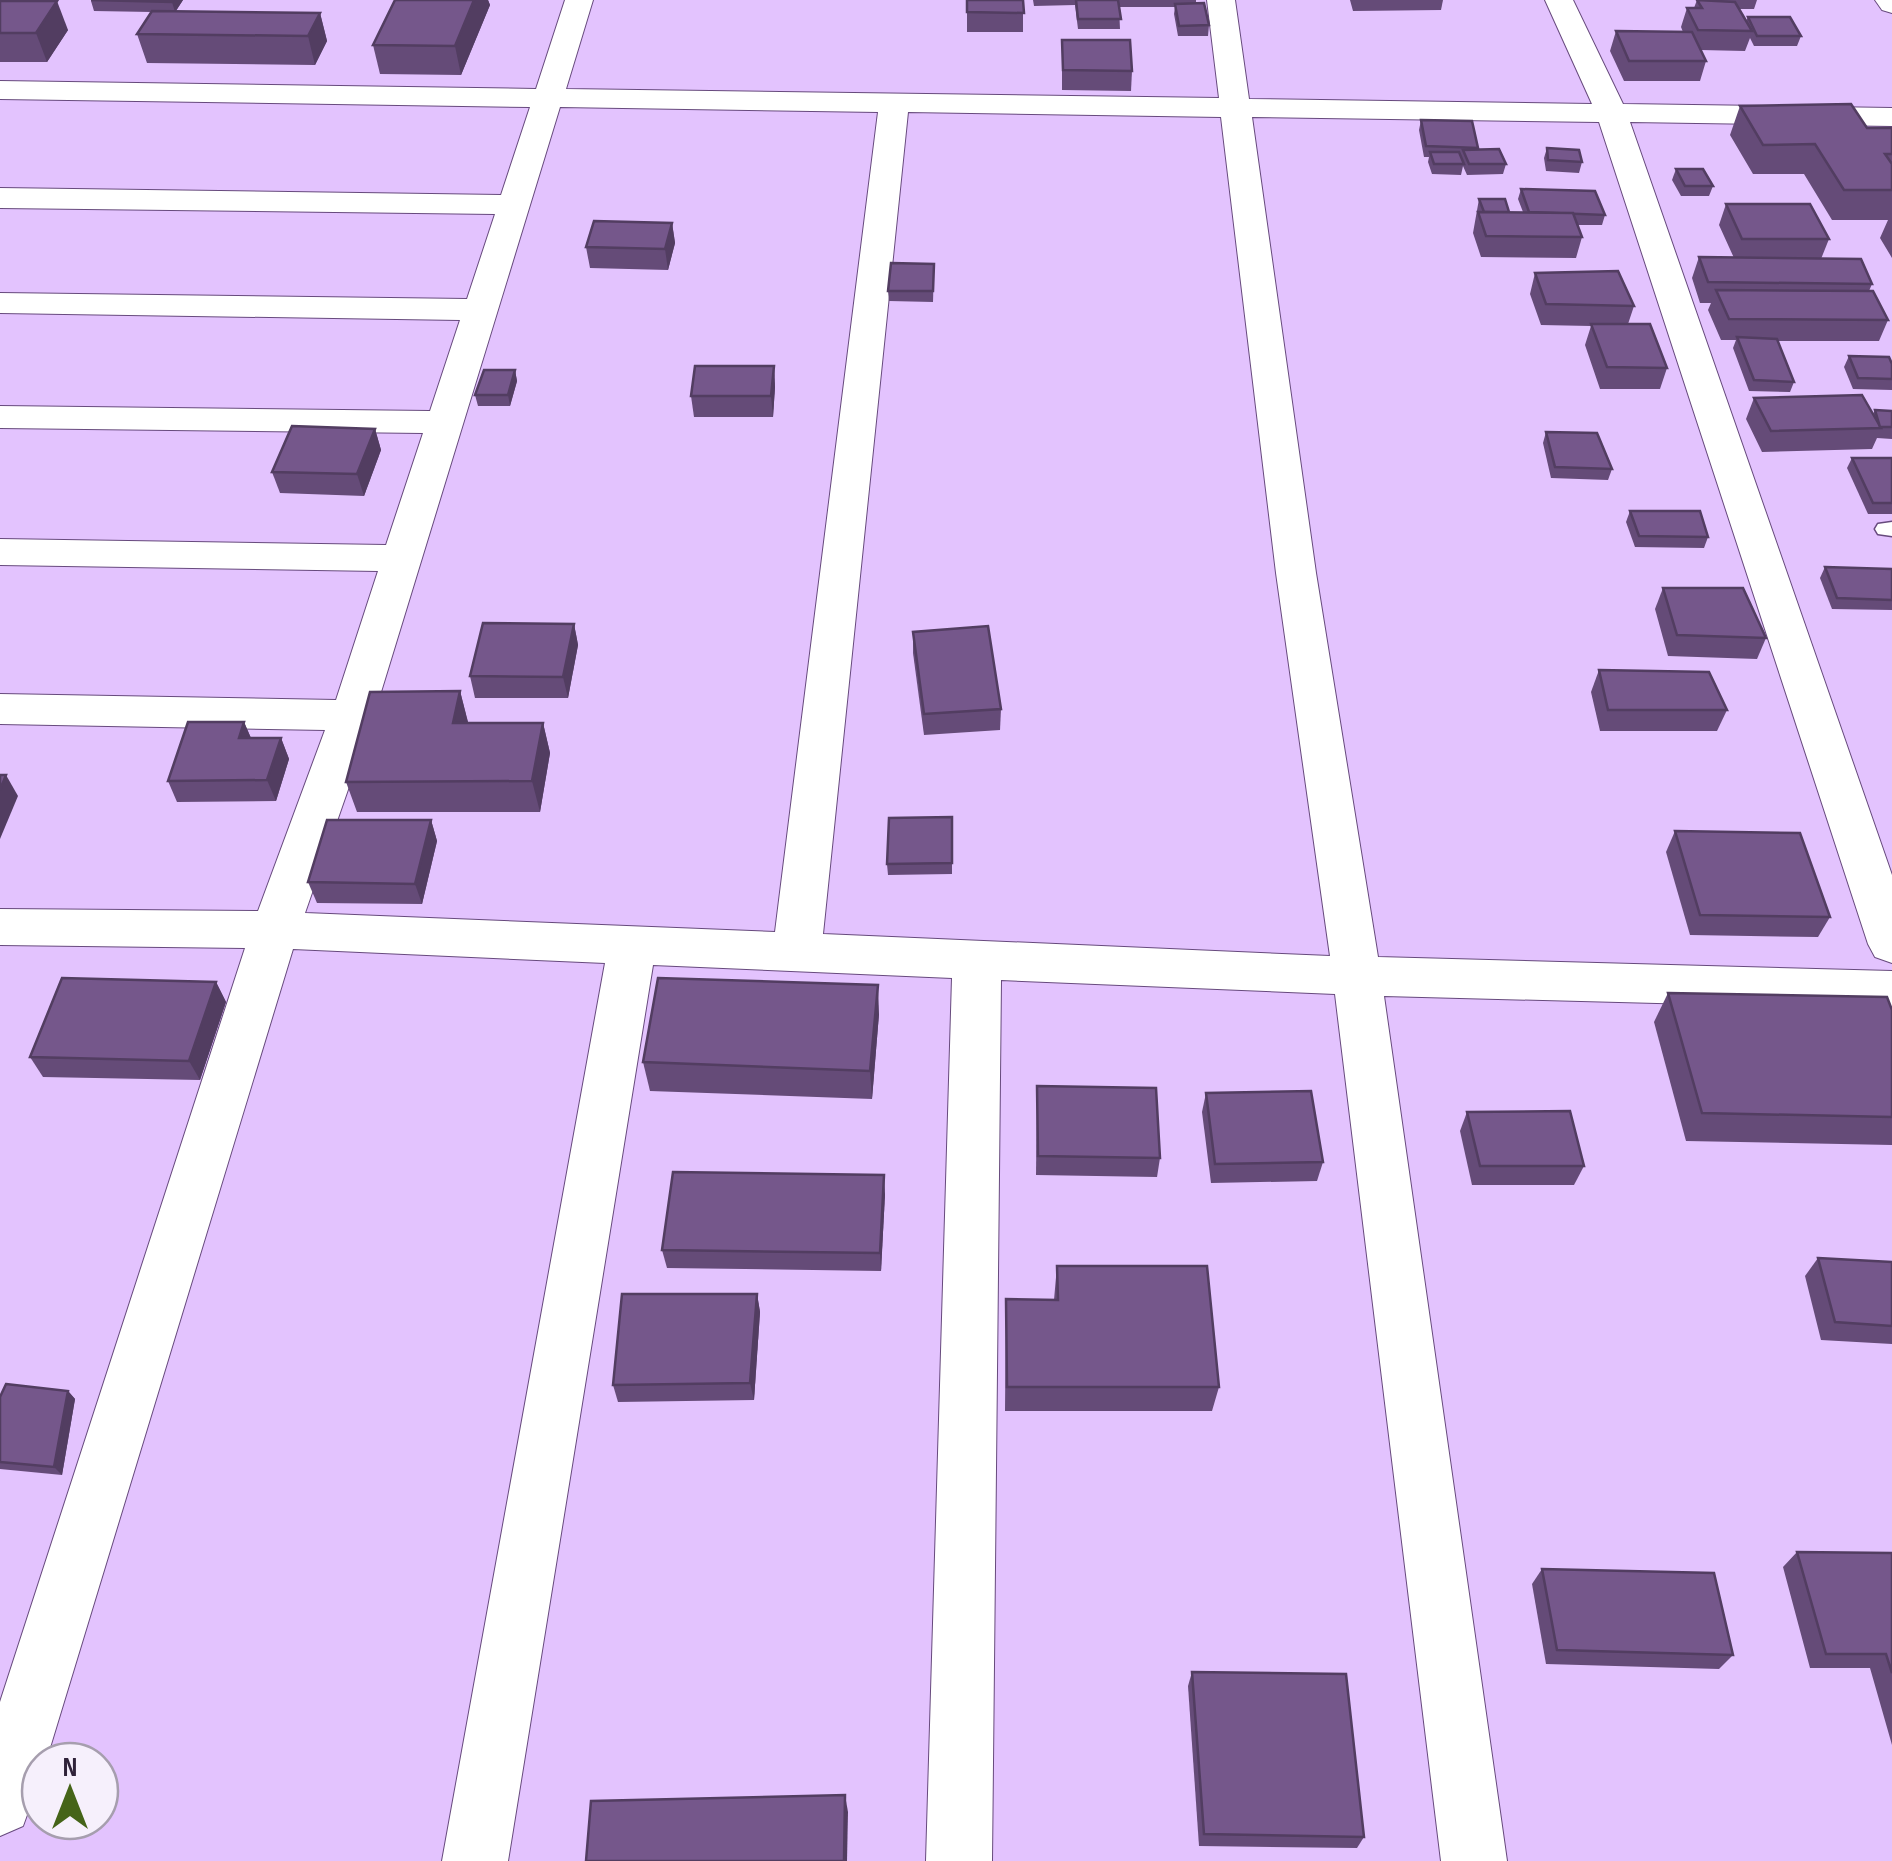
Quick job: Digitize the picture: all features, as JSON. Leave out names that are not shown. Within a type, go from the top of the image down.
[{"type":"street","points":[[0,1803],[275,930],[352,715],[580,0]]},
{"type":"street","points":[[1221,0],[1296,573],[1357,976],[1474,1861]]},
{"type":"street","points":[[1560,0],[1611,112],[1892,944]]},
{"type":"street","points":[[0,90],[1892,117]]},
{"type":"street","points":[[796,950],[894,102]]},
{"type":"street","points":[[0,198],[516,205]]},
{"type":"street","points":[[0,303],[482,310]]},
{"type":"street","points":[[0,417],[444,422]]},
{"type":"street","points":[[0,552],[402,558]]},
{"type":"street","points":[[0,710],[352,715]]},
{"type":"street","points":[[0,927],[275,930],[1357,976],[1892,990]]},
{"type":"street","points":[[475,1861],[632,944]]},
{"type":"street","points":[[959,1861],[977,959]]},
{"type":"building","points":[[91,0],[173,0],[172,2]]},
{"type":"building","points":[[395,0],[474,0],[455,46],[373,45]]},
{"type":"building","points":[[967,0],[1023,0],[1024,13],[967,12]]},
{"type":"building","points":[[1076,0],[1118,0],[1121,19],[1078,19]]},
{"type":"building","points":[[1697,0],[1735,2],[1752,31],[1698,30],[1687,8],[1702,8]]},
{"type":"building","points":[[0,1],[57,1],[36,33],[0,33]]},
{"type":"building","points":[[1204,3],[1209,25],[1179,26],[1175,4]]},
{"type":"building","points":[[152,11],[320,13],[308,36],[137,34]]},
{"type":"building","points":[[1748,17],[1790,17],[1801,36],[1757,36]]},
{"type":"building","points":[[1616,31],[1692,32],[1706,61],[1629,61]]},
{"type":"building","points":[[1062,40],[1130,40],[1132,71],[1063,70]]},
{"type":"building","points":[[1851,104],[1867,128],[1892,128],[1892,154],[1885,154],[1892,164],[1892,190],[1844,190],[1815,144],[1763,145],[1740,106]]},
{"type":"building","points":[[1421,120],[1472,121],[1478,148],[1426,146]]},
{"type":"building","points":[[1547,148],[1579,150],[1582,162],[1548,160]]},
{"type":"building","points":[[1499,149],[1506,164],[1469,164],[1463,150]]},
{"type":"building","points":[[1430,152],[1459,152],[1464,164],[1434,164]]},
{"type":"building","points":[[1676,169],[1703,169],[1713,186],[1685,186]]},
{"type":"building","points":[[1521,189],[1595,191],[1605,215],[1529,212]]},
{"type":"building","points":[[1479,199],[1505,199],[1509,212],[1484,212]]},
{"type":"building","points":[[1726,204],[1810,204],[1829,239],[1742,239]]},
{"type":"building","points":[[1478,212],[1573,213],[1582,237],[1486,236]]},
{"type":"building","points":[[594,221],[672,223],[665,249],[586,247]]},
{"type":"building","points":[[1699,257],[1861,259],[1872,284],[1708,282]]},
{"type":"building","points":[[891,263],[934,264],[933,291],[888,291]]},
{"type":"building","points":[[1618,271],[1634,306],[1546,304],[1535,273]]},
{"type":"building","points":[[1716,290],[1873,291],[1888,320],[1729,319]]},
{"type":"building","points":[[1591,324],[1650,324],[1667,368],[1607,367]]},
{"type":"building","points":[[1737,337],[1777,339],[1794,382],[1754,380]]},
{"type":"building","points":[[1849,356],[1889,357],[1892,379],[1858,378]]},
{"type":"building","points":[[695,366],[774,366],[771,396],[691,396]]},
{"type":"building","points":[[484,370],[515,370],[508,395],[475,395]]},
{"type":"building","points":[[1862,395],[1881,428],[1771,431],[1754,398]]},
{"type":"building","points":[[1875,410],[1892,411],[1892,427],[1880,427]]},
{"type":"building","points":[[292,426],[375,429],[357,474],[272,472]]},
{"type":"building","points":[[1546,432],[1597,433],[1612,469],[1555,467]]},
{"type":"building","points":[[1852,458],[1892,458],[1892,503],[1873,503]]},
{"type":"building","points":[[1630,511],[1700,511],[1708,537],[1639,536]]},
{"type":"building","points":[[1825,567],[1892,569],[1892,600],[1837,598]]},
{"type":"building","points":[[1663,588],[1743,588],[1766,638],[1677,635]]},
{"type":"building","points":[[483,623],[574,624],[563,677],[470,676]]},
{"type":"building","points":[[988,626],[1001,709],[924,714],[913,632]]},
{"type":"building","points":[[1599,670],[1709,672],[1727,710],[1608,710]]},
{"type":"building","points":[[460,691],[453,723],[543,723],[532,781],[346,782],[370,692]]},
{"type":"building","points":[[188,722],[244,722],[239,738],[281,738],[267,780],[168,781]]},
{"type":"building","points":[[952,817],[952,863],[887,864],[889,818]]},
{"type":"building","points":[[327,820],[431,820],[415,884],[308,882]]},
{"type":"building","points":[[1675,831],[1800,833],[1830,917],[1700,915]]},
{"type":"building","points":[[62,978],[216,982],[189,1061],[30,1057]]},
{"type":"building","points":[[658,978],[878,985],[870,1071],[643,1062]]},
{"type":"building","points":[[1668,993],[1887,997],[1892,1010],[1892,1117],[1702,1113]]},
{"type":"building","points":[[1037,1086],[1156,1088],[1160,1158],[1038,1156]]},
{"type":"building","points":[[1311,1091],[1323,1162],[1215,1164],[1206,1093]]},
{"type":"building","points":[[1570,1111],[1584,1166],[1480,1166],[1467,1112]]},
{"type":"building","points":[[673,1172],[884,1175],[880,1253],[662,1250]]},
{"type":"building","points":[[1818,1258],[1892,1262],[1892,1326],[1835,1322]]},
{"type":"building","points":[[1057,1266],[1207,1266],[1219,1387],[1007,1387],[1006,1299],[1058,1300]]},
{"type":"building","points":[[622,1294],[757,1294],[750,1383],[613,1385]]},
{"type":"building","points":[[6,1384],[68,1391],[54,1467],[0,1462],[0,1397]]},
{"type":"building","points":[[1797,1552],[1892,1553],[1892,1673],[1886,1654],[1826,1654]]},
{"type":"building","points":[[1542,1569],[1714,1573],[1733,1655],[1557,1650]]},
{"type":"building","points":[[1192,1672],[1346,1674],[1364,1837],[1204,1834]]},
{"type":"building","points":[[845,1795],[844,1861],[586,1861],[591,1801]]}]
